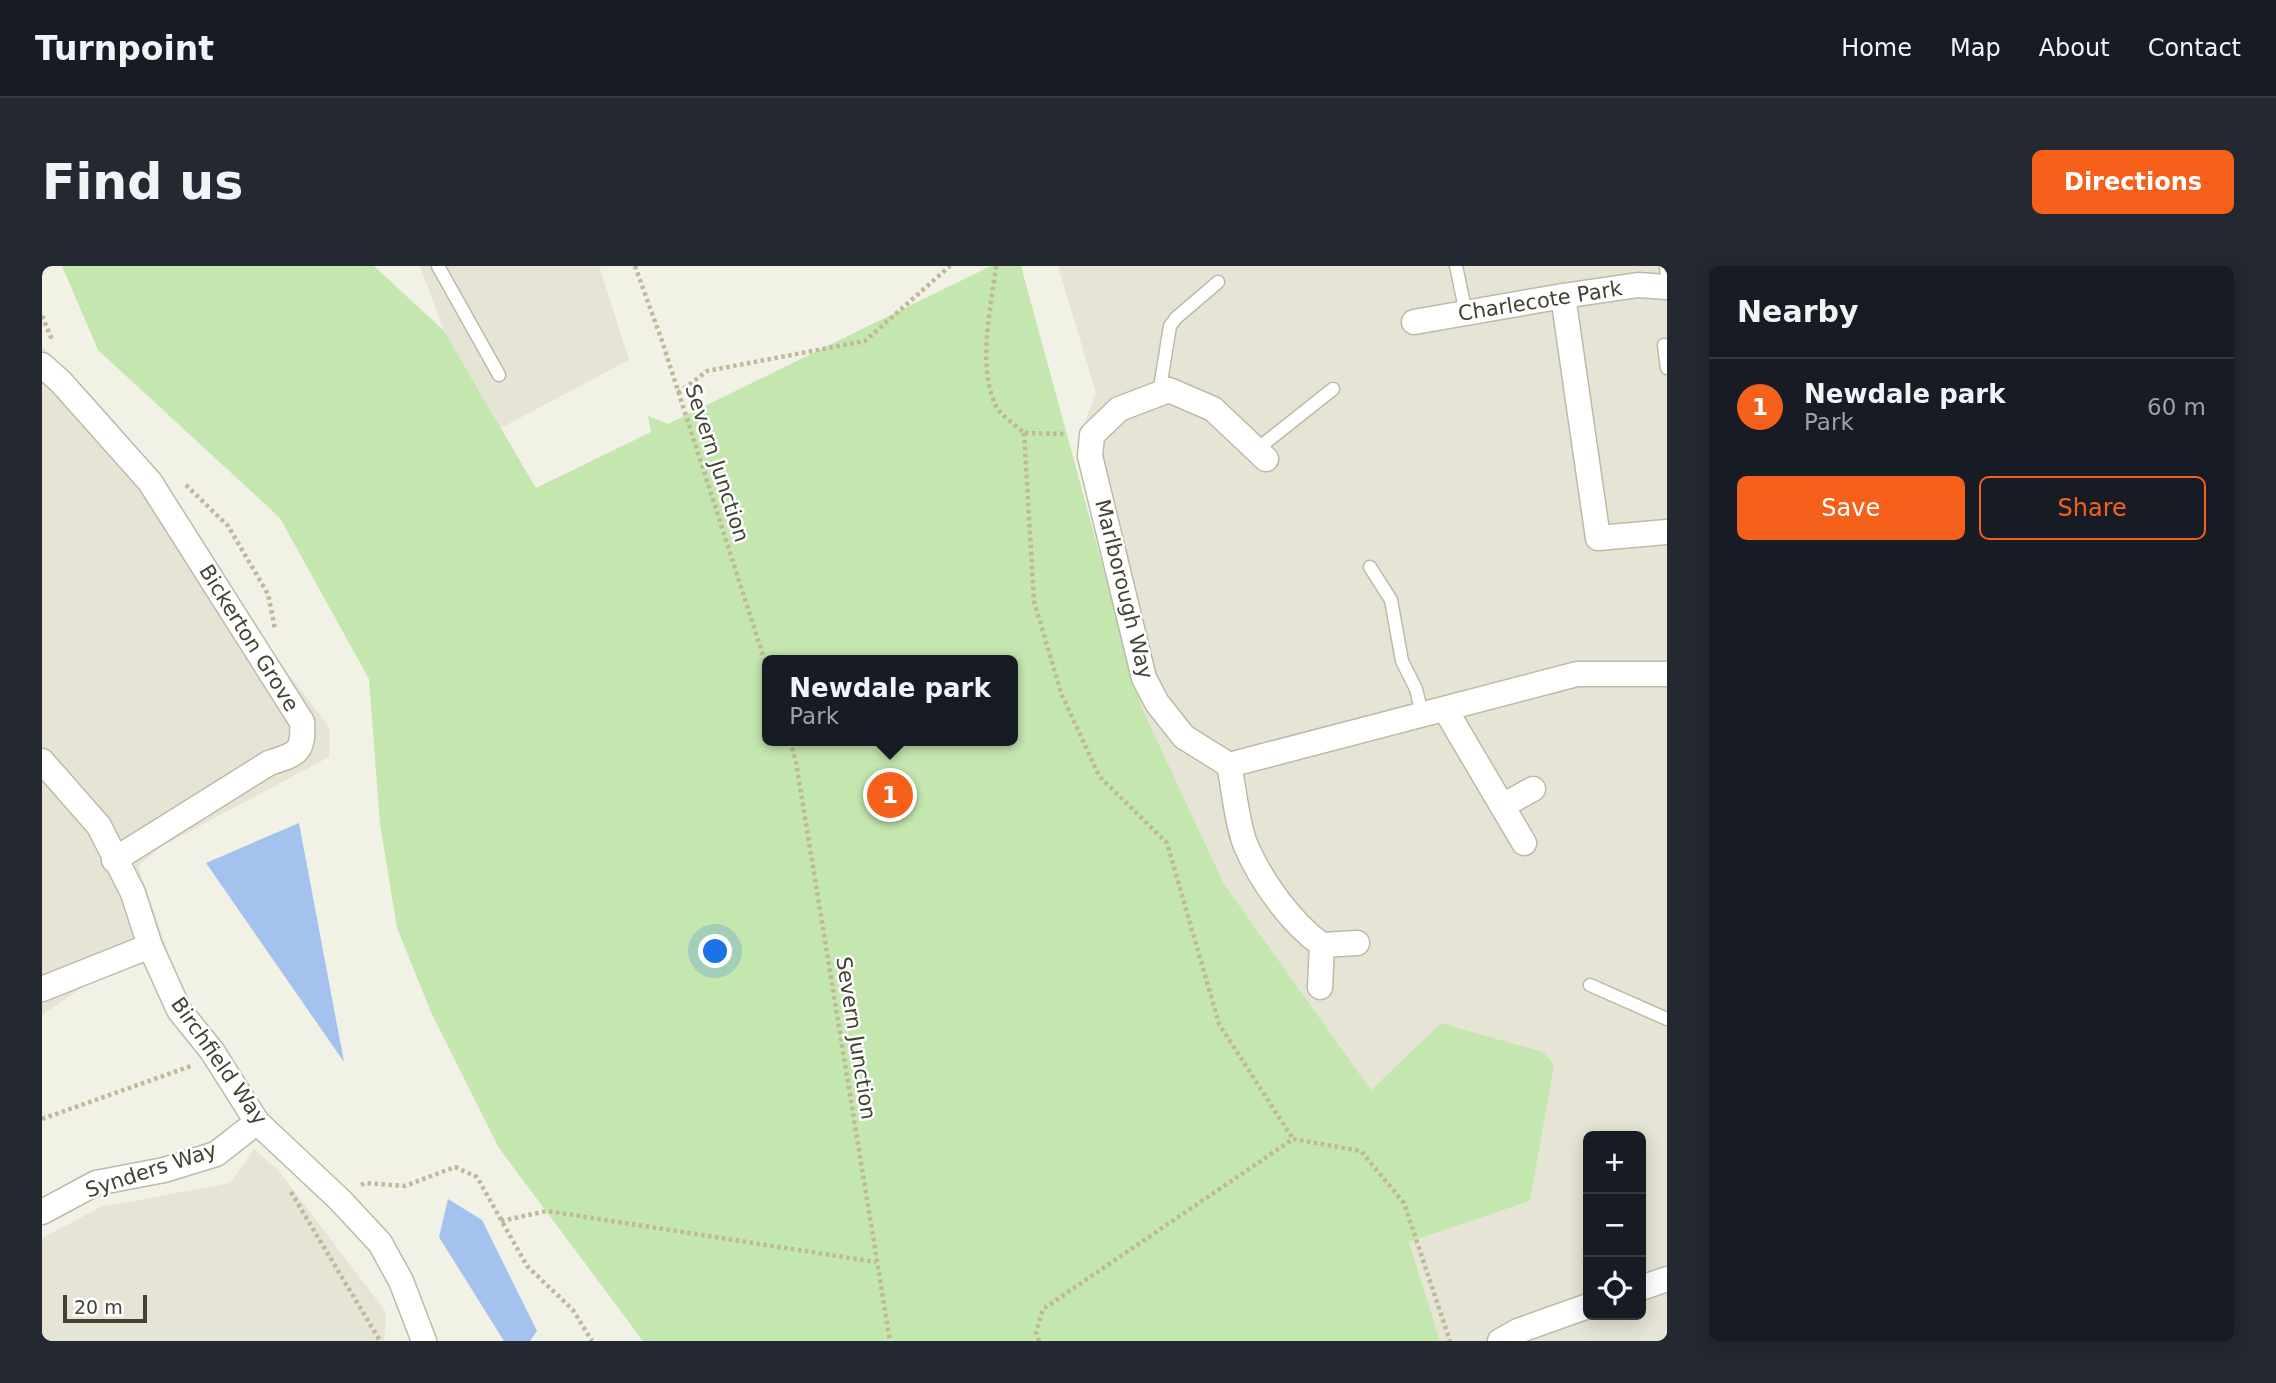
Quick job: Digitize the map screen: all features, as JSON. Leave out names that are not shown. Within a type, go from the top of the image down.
[{"type":"street","name":"Charlecote Park","points":[[1414,322],[1638,285],[1667,288]]},
{"type":"street","points":[[1563,296],[1598,538],[1667,532]]},
{"type":"street","name":"Bickerton Grove","points":[[42,365],[61,382],[150,482],[302,722],[303,742],[295,754],[269,763],[114,860]]},
{"type":"street","points":[[1092,435],[1119,409],[1169,390],[1213,409],[1261,455]]},
{"type":"street","name":"Marlborough Way","points":[[1092,435],[1090,456],[1144,678],[1157,702],[1184,737],[1229,765]]},
{"type":"street","points":[[1357,943],[1322,945],[1303,932],[1272,890],[1245,844],[1229,765],[1577,674],[1667,674]]},
{"type":"street","points":[[1434,711],[1502,806],[1524,843]]},
{"type":"street","name":"Birchfield Way","points":[[42,761],[99,826],[133,893],[150,946],[179,1010],[212,1051],[257,1122],[340,1200],[380,1243],[401,1281],[424,1341]]},
{"type":"street","points":[[1502,806],[1533,789]]},
{"type":"street","points":[[1320,987],[1322,945]]},
{"type":"street","points":[[42,989],[150,946]]},
{"type":"street","name":"Synders Way","points":[[42,1212],[96,1184],[164,1170],[216,1154],[257,1122]]},
{"type":"street","points":[[1646,1286],[1667,1279]]},
{"type":"street","points":[[1500,1341],[1518,1331],[1583,1309]]},
{"type":"lane","points":[[438,266],[499,375]]},
{"type":"lane","points":[[1456,266],[1466,313]]},
{"type":"lane","points":[[1666,266],[1667,276]]},
{"type":"lane","points":[[1159,394],[1170,327],[1176,318],[1218,282]]},
{"type":"lane","points":[[1664,345],[1667,368]]},
{"type":"lane","points":[[1261,455],[1333,389]]},
{"type":"lane","points":[[1370,567],[1391,600],[1402,661],[1416,689],[1434,711]]},
{"type":"lane","points":[[1590,985],[1667,1019]]},
{"type":"path","name":"Severn Junction","points":[[635,266],[763,655]]},
{"type":"path","points":[[678,393],[707,371],[865,341],[950,266]]},
{"type":"path","points":[[996,266],[987,338],[988,380],[997,408],[1024,433],[1092,435]]},
{"type":"path","points":[[1024,433],[1034,601],[1061,693],[1099,776],[1167,843],[1219,1024],[1293,1139]]},
{"type":"path","name":"Severn Junction","points":[[791,746],[890,1341]]},
{"type":"path","points":[[42,1119],[192,1065],[212,1051]]},
{"type":"path","points":[[1039,1341],[1035,1332],[1043,1309],[1293,1139],[1361,1151],[1404,1203],[1450,1341]]},
{"type":"path","points":[[340,1200],[352,1189],[365,1184],[405,1186],[455,1167],[477,1177],[527,1266],[573,1310],[592,1341]]},
{"type":"path","points":[[285,1182],[380,1341]]},
{"type":"path","points":[[501,1221],[547,1211],[876,1262]]},
{"type":"shaded area","points":[[420,266],[599,266],[629,360],[501,428],[444,331]]},
{"type":"shaded area","points":[[1058,266],[1667,266],[1667,1341],[1440,1341],[1409,1242],[1530,1201],[1543,1052],[1441,1023],[1371,1090],[1224,884],[1141,706],[1079,437],[1096,393]]},
{"type":"shaded area","points":[[42,346],[111,417],[190,523],[275,656],[329,727],[329,757],[162,846],[138,866],[170,957],[100,975],[42,1015]]},
{"type":"shaded area","points":[[254,1149],[278,1170],[386,1312],[384,1341],[42,1341],[42,1238],[101,1207],[230,1183]]},
{"type":"green space","points":[[62,266],[374,266],[444,331],[536,488],[651,432],[648,416],[668,424],[991,266],[1021,266],[1141,706],[1224,884],[1371,1090],[1441,1023],[1543,1052],[1554,1064],[1530,1201],[1409,1242],[1440,1341],[643,1341],[499,1148],[431,1012],[397,928],[380,824],[369,679],[280,518],[98,350]]},
{"type":"water","points":[[299,823],[344,1062],[206,863]]},
{"type":"water","points":[[448,1199],[482,1220],[537,1331],[530,1341],[504,1341],[439,1237]]},
{"type":"place","name":"Newdale park","points":[[890,795]]}]
